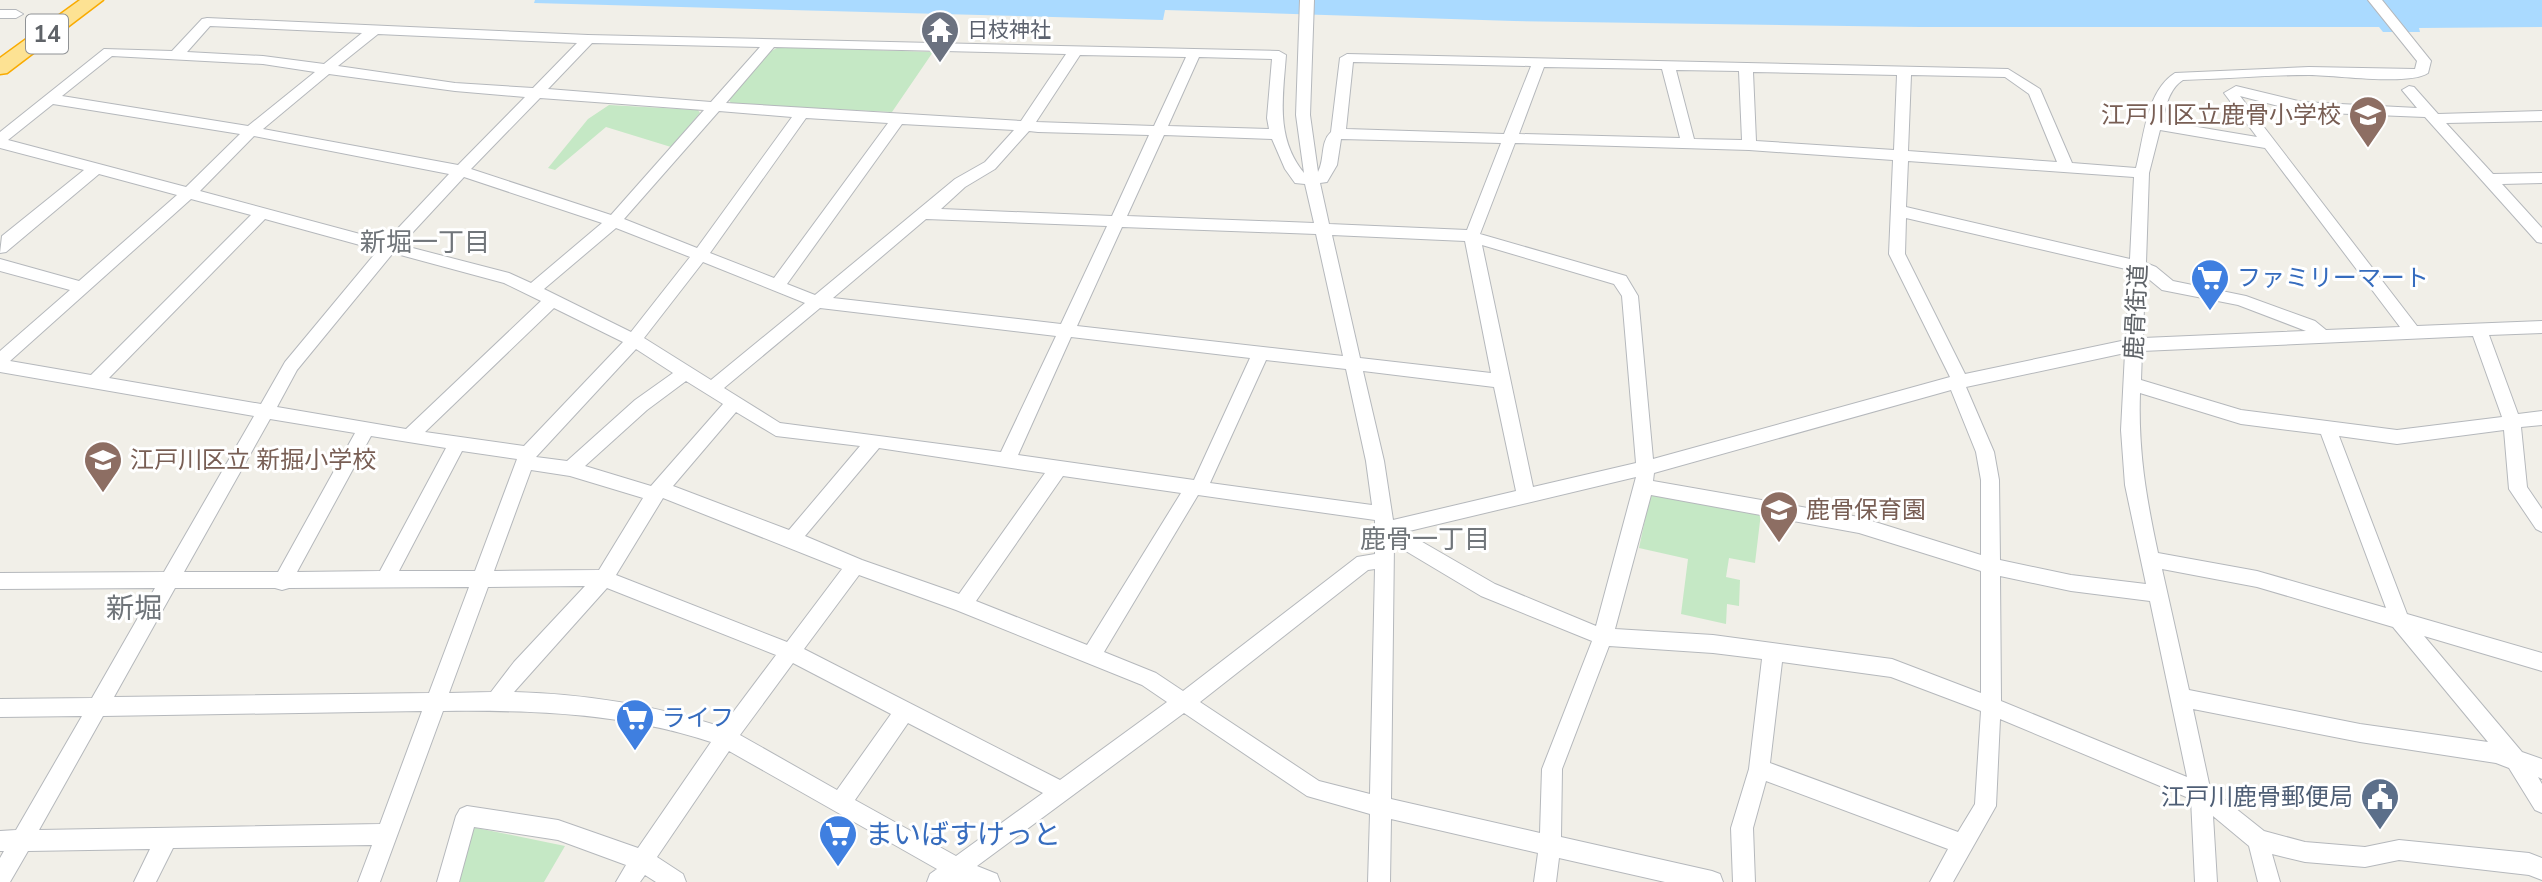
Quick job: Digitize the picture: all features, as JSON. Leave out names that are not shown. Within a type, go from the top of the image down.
[{"type":"highway","name":"14","points":[[0,56],[77,0]]},
{"type":"highway","name":"14","points":[[0,68],[93,0]]},
{"type":"street","points":[[1307,0],[1303,115],[1312,180],[1375,461],[1384,520],[1379,882]]},
{"type":"street","name":"鹿骨街道","points":[[2206,882],[2201,793],[2134,485],[2130,407],[2141,173],[2165,90],[2180,76],[2309,71],[2408,75],[2423,69],[2424,61],[2420,54],[2375,0]]},
{"type":"street","points":[[0,14],[16,14]]},
{"type":"street","points":[[175,56],[207,22],[588,39],[1279,55],[1274,118],[1277,134],[1292,169],[1300,179],[1322,178],[1331,162],[1332,139],[1338,134],[1688,142],[2141,173]]},
{"type":"street","points":[[0,364],[190,192],[251,131],[375,29]]},
{"type":"street","points":[[0,879],[11,841],[99,707],[291,366],[323,322],[389,246],[588,39]]},
{"type":"street","points":[[533,290],[614,222],[771,43]]},
{"type":"street","points":[[712,389],[923,214],[939,205],[960,183],[980,173],[1025,126],[1068,68],[1075,51]]},
{"type":"street","points":[[0,141],[109,52],[263,60],[455,87],[802,113],[1025,126],[1277,134]]},
{"type":"street","points":[[1006,461],[1194,54]]},
{"type":"street","points":[[1338,134],[1347,58],[2008,73],[2035,92],[2066,167]]},
{"type":"street","points":[[1526,496],[1472,236],[1539,63]]},
{"type":"street","points":[[1668,65],[1688,142]]},
{"type":"street","points":[[1746,68],[1749,145]]},
{"type":"street","points":[[1904,71],[1897,254],[1958,382],[1985,452],[1990,480],[1993,567],[1992,706],[1985,806],[1941,882]]},
{"type":"street","points":[[2413,333],[2231,93],[2236,90],[2302,107],[2431,116],[2542,116]]},
{"type":"street","points":[[2409,90],[2542,238]]},
{"type":"street","points":[[50,99],[251,131],[461,171],[614,222],[818,302],[1502,381]]},
{"type":"street","points":[[369,882],[526,458],[634,340],[699,256],[802,113]]},
{"type":"street","points":[[777,286],[900,118]]},
{"type":"street","points":[[2153,124],[2270,144]]},
{"type":"street","points":[[0,141],[477,269],[553,299],[634,340],[776,429],[1368,513],[1384,520],[1488,590],[1603,637],[1713,644],[1892,668],[1992,706],[2201,793],[2258,839],[2305,852],[2365,857],[2399,850],[2529,864],[2542,869]]},
{"type":"street","points":[[0,248],[6,240],[98,167]]},
{"type":"street","points":[[2488,179],[2542,178]]},
{"type":"street","points":[[1899,211],[2138,266],[2150,271],[2168,286],[2240,300],[2309,325],[2322,336]]},
{"type":"street","points":[[96,381],[262,213]]},
{"type":"street","points":[[923,214],[1472,236],[1620,280],[1630,296],[1645,478],[1603,637],[1552,769],[1545,882]]},
{"type":"street","points":[[0,265],[83,288]]},
{"type":"street","points":[[409,436],[553,299]]},
{"type":"street","points":[[1384,520],[1645,478],[1958,382],[2133,345],[2542,327]]},
{"type":"street","points":[[2479,331],[2512,421],[2518,489],[2542,524]]},
{"type":"street","points":[[1091,655],[1196,487],[1261,354]]},
{"type":"street","points":[[0,364],[457,444],[658,491],[963,604],[1149,679],[1314,789],[1381,807],[1712,882]]},
{"type":"street","points":[[570,469],[641,405],[686,372]]},
{"type":"street","points":[[2132,384],[2241,417],[2397,437],[2542,418]]},
{"type":"street","points":[[496,701],[521,668],[604,578],[658,491],[733,404]]},
{"type":"street","points":[[2327,428],[2401,623],[2516,761],[2542,803]]},
{"type":"street","points":[[282,582],[366,429]]},
{"type":"street","points":[[792,539],[875,441]]},
{"type":"street","points":[[385,580],[457,444]]},
{"type":"street","points":[[963,604],[1058,469]]},
{"type":"street","points":[[1645,478],[1859,525],[1993,567],[2071,583],[2158,594]]},
{"type":"street","points":[[2150,559],[2257,579],[2542,662]]},
{"type":"street","points":[[938,882],[1185,701],[1364,563],[1385,560]]},
{"type":"street","points":[[627,882],[726,738],[855,566]]},
{"type":"street","points":[[0,581],[282,582],[604,578],[790,652],[1063,792]]},
{"type":"street","points":[[1744,882],[1742,828],[1759,769],[1773,653]]},
{"type":"street","points":[[2182,698],[2360,733],[2496,753],[2542,769]]},
{"type":"street","points":[[0,708],[496,701],[546,702],[629,711],[671,720],[726,738],[956,868],[989,882]]},
{"type":"street","points":[[841,802],[905,712]]},
{"type":"street","points":[[1759,769],[1961,844]]},
{"type":"street","points":[[448,882],[467,816],[558,830],[642,860],[675,882]]},
{"type":"street","points":[[11,841],[387,834]]},
{"type":"street","points":[[145,882],[167,838]]},
{"type":"street","points":[[2258,839],[2269,882]]},
{"type":"green space","points":[[779,47],[933,52],[892,112],[732,104],[727,98],[769,52]]},
{"type":"green space","points":[[609,105],[698,110],[700,113],[671,147],[606,127],[555,170],[548,168],[588,119]]},
{"type":"green space","points":[[1657,494],[1761,513],[1755,563],[1729,558],[1726,577],[1740,580],[1739,606],[1727,604],[1726,624],[1681,614],[1688,559],[1639,548],[1650,496]]},
{"type":"green space","points":[[472,827],[565,846],[544,882],[459,882]]},
{"type":"water","points":[[535,0],[2542,0],[2542,27],[2419,28],[2420,32],[2383,32],[2379,27],[1919,27],[1514,21],[1165,10],[1163,20],[534,3]]},
{"type":"place","name":"日枝神社","points":[[940,64]]},
{"type":"place","name":"江戸川区立鹿骨小学校","points":[[2368,149]]},
{"type":"place","name":"ファミリーマート","points":[[2210,312]]},
{"type":"place","name":"江戸川区立 新掘小学校","points":[[103,494]]},
{"type":"place","name":"鹿骨保育園","points":[[1779,544]]},
{"type":"place","name":"ライフ","points":[[635,752]]},
{"type":"place","name":"江戸川鹿骨郵便局","points":[[2380,831]]},
{"type":"place","name":"まいばすけっと","points":[[838,868]]},
{"type":"district","name":"新堀一丁目","points":[[425,242]]},
{"type":"district","name":"鹿骨一丁目","points":[[1425,539]]},
{"type":"district","name":"新堀","points":[[134,608]]}]
